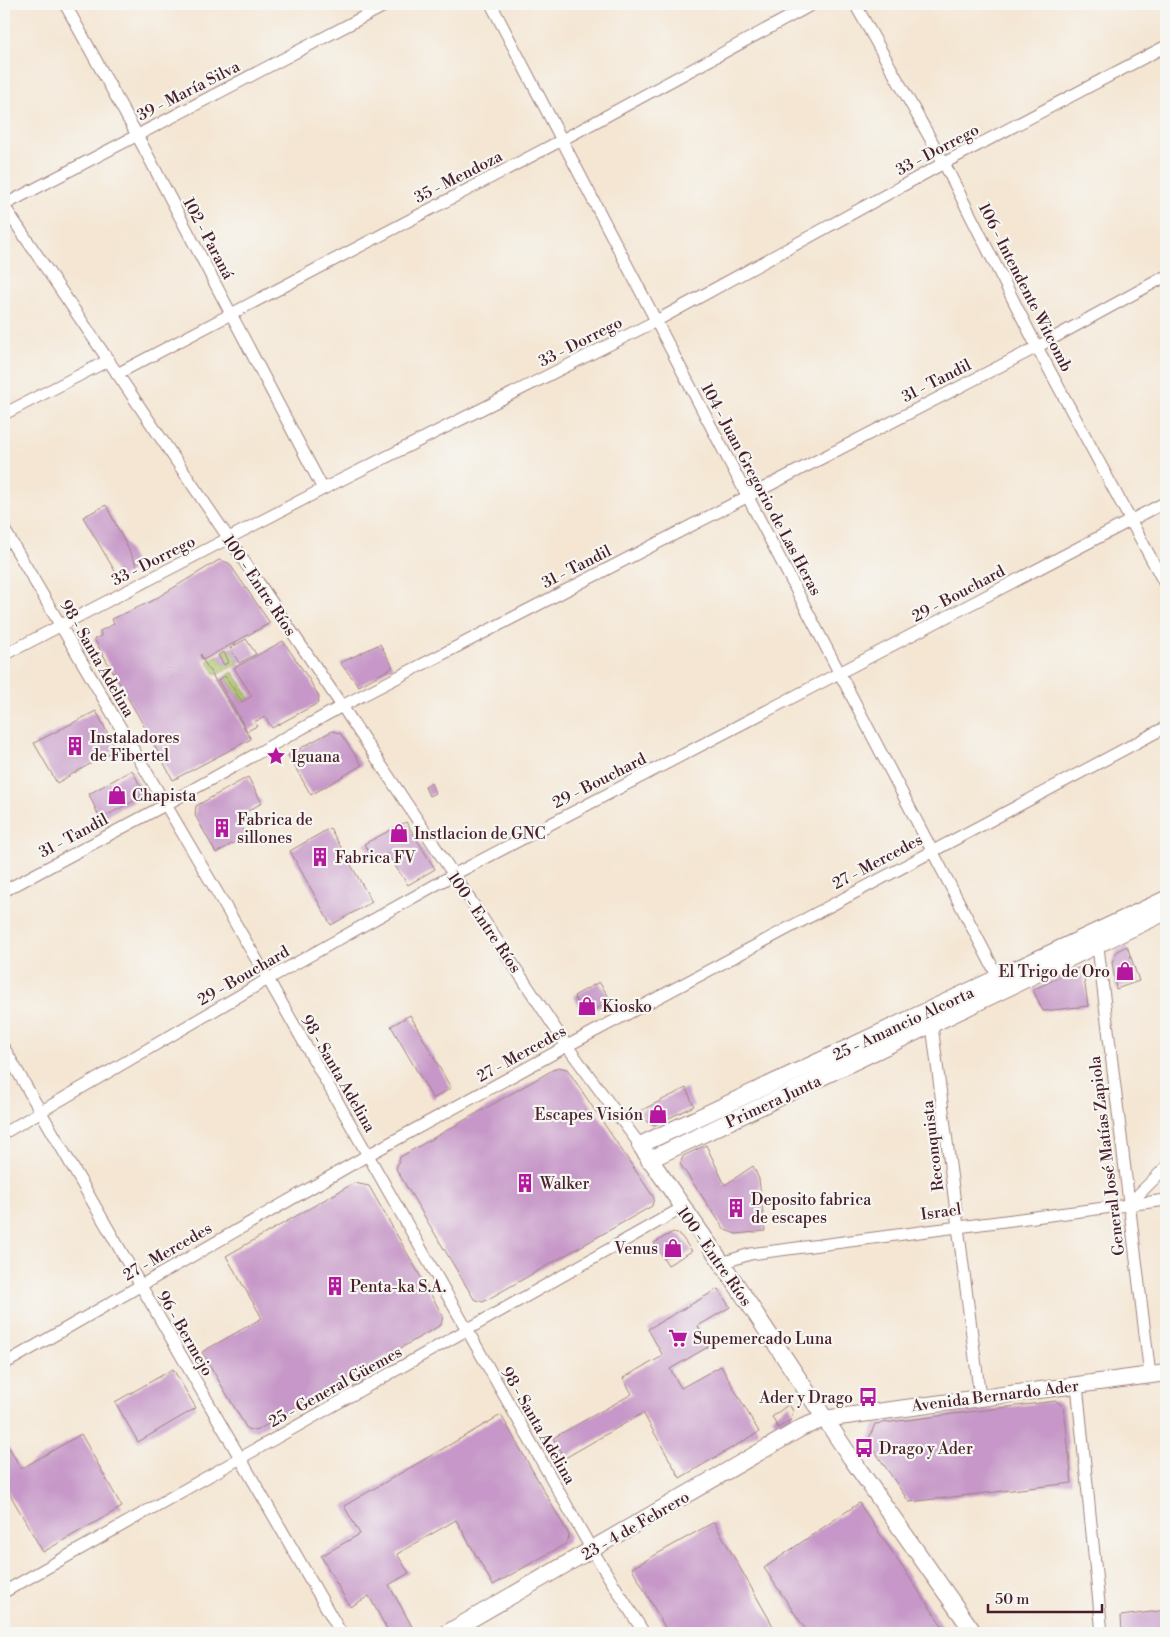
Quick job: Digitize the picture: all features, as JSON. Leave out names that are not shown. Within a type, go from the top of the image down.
[{"type":"main road","points":[[1097,938],[1166,899]]},
{"type":"main road","name":"Primera Junta","points":[[649,1160],[1002,983],[1097,938],[1166,912]]},
{"type":"main road","name":"25 - Amancio Alcorta","points":[[640,1146],[931,1018]]},
{"type":"main road","name":"100 - Entre Ríos","points":[[640,1146],[722,1263],[824,1419],[974,1633]]},
{"type":"main road","name":"Avenida Bernardo Ader","points":[[824,1419],[1158,1374]]},
{"type":"main road","name":"23 - 4 de Febrero","points":[[447,1633],[803,1427],[824,1419]]},
{"type":"street","name":"102 - Paraná","points":[[65,4],[137,135],[323,489]]},
{"type":"street","name":"39 - María Silva","points":[[4,206],[388,4]]},
{"type":"street","name":"104 - Juan Gregorio de Las Heras","points":[[491,4],[1002,983]]},
{"type":"street","name":"35 - Mendoza","points":[[118,374],[230,312],[562,140],[813,4]]},
{"type":"street","name":"106 - Intendente Witcomb","points":[[855,4],[944,163],[1037,347],[1166,586]]},
{"type":"street","name":"33 - Dorrego","points":[[4,655],[229,540],[323,489],[656,321],[944,163],[1166,46]]},
{"type":"street","name":"100 - Entre Ríos","points":[[4,206],[342,706],[566,1046],[640,1146]]},
{"type":"street","name":"31 - Tandil","points":[[4,891],[165,805],[342,706],[747,495],[1037,347],[1166,276]]},
{"type":"street","points":[[4,414],[109,360]]},
{"type":"street","name":"29 - Bouchard","points":[[4,1133],[268,979],[453,875],[1166,502]]},
{"type":"street","name":"98 - Santa Adelina","points":[[4,529],[268,979],[592,1550],[644,1633]]},
{"type":"street","name":"27 - Mercedes","points":[[4,1364],[140,1285],[566,1046],[1166,727]]},
{"type":"street","name":"General José Matías Zapiola","points":[[1097,938],[1128,1205],[1158,1374]]},
{"type":"street","name":"Reconquista","points":[[931,1018],[980,1397]]},
{"type":"street","name":"96 - Bermejo","points":[[4,1048],[341,1633]]},
{"type":"street","points":[[1128,1205],[1166,1167]]},
{"type":"street","name":"Israel","points":[[722,1263],[750,1254],[1166,1200]]},
{"type":"street","name":"25 - General Güemes","points":[[4,1592],[682,1208]]},
{"type":"street","points":[[1077,1385],[1102,1633]]},
{"type":"green space","points":[[230,648],[239,663],[216,675],[207,661],[218,655],[224,665],[229,662],[224,652]]},
{"type":"green space","points":[[233,672],[250,697],[242,702],[225,676]]},
{"type":"building","points":[[106,505],[138,568],[119,578],[83,517]]},
{"type":"building","points":[[219,560],[229,563],[270,623],[203,660],[251,739],[173,780],[94,639],[101,636],[100,631],[114,624],[112,619],[150,602]]},
{"type":"building","points":[[246,639],[256,654],[239,663],[230,648]]},
{"type":"building","points":[[283,641],[309,679],[319,697],[318,703],[272,728],[265,717],[254,722],[257,726],[247,731],[218,680],[225,676],[242,702],[252,696],[234,668]]},
{"type":"building","points":[[380,644],[393,667],[359,686],[340,663]]},
{"type":"building","points":[[224,652],[229,662],[224,665],[218,655]]},
{"type":"building","name":"Instaladores de Fibertel","points":[[96,711],[116,749],[57,783],[34,743]]},
{"type":"building","points":[[332,731],[340,733],[362,765],[311,795],[288,755]]},
{"type":"building","name":"Chapista","points":[[132,770],[145,795],[100,819],[89,794]]},
{"type":"building","points":[[248,777],[262,803],[242,814],[244,818],[238,821],[246,836],[216,853],[195,815],[196,806]]},
{"type":"building","points":[[431,783],[435,793],[429,796],[425,787]]},
{"type":"building","points":[[406,822],[435,869],[408,885],[387,854],[374,860],[364,844]]},
{"type":"building","points":[[330,828],[372,902],[331,925],[290,851]]},
{"type":"building","name":"El Trigo de Oro","points":[[1127,946],[1139,981],[1116,989],[1112,962],[1117,951]]},
{"type":"building","points":[[1078,968],[1083,971],[1088,1006],[1043,1011],[1033,990]]},
{"type":"building","points":[[599,982],[611,1000],[587,1014],[581,1012],[574,996]]},
{"type":"building","points":[[410,1015],[451,1088],[433,1099],[391,1026]]},
{"type":"building","name":"Walker","points":[[558,1067],[567,1069],[654,1198],[652,1206],[483,1302],[474,1299],[396,1169],[400,1157]]},
{"type":"building","points":[[686,1088],[694,1106],[654,1125],[647,1122],[640,1111]]},
{"type":"building","name":"Deposito fabrica de escapes","points":[[706,1145],[725,1185],[753,1166],[759,1179],[765,1231],[736,1234],[725,1230],[680,1164],[683,1156]]},
{"type":"building","name":"Penta-ka S.A.","points":[[354,1183],[369,1186],[443,1316],[441,1325],[256,1431],[247,1429],[202,1352],[262,1318],[226,1256]]},
{"type":"building","points":[[673,1232],[681,1236],[692,1251],[668,1265],[654,1243]]},
{"type":"building","points":[[718,1289],[730,1307],[698,1326],[708,1347],[670,1369],[681,1388],[721,1366],[759,1432],[680,1478],[643,1413],[565,1458],[553,1438],[632,1394],[623,1378],[663,1356],[648,1329]]},
{"type":"building","points":[[173,1369],[196,1408],[138,1442],[115,1402]]},
{"type":"building","points":[[1056,1401],[1064,1407],[1072,1483],[909,1502],[868,1441],[875,1424]]},
{"type":"building","points":[[789,1404],[793,1411],[791,1420],[778,1428],[772,1417]]},
{"type":"building","points":[[501,1415],[569,1535],[567,1543],[493,1585],[456,1520],[397,1554],[409,1573],[389,1585],[414,1630],[408,1633],[389,1633],[369,1596],[350,1607],[321,1556],[360,1534],[344,1506]]},
{"type":"building","points":[[81,1434],[122,1507],[43,1552],[4,1484],[4,1438],[21,1469]]},
{"type":"building","points":[[859,1503],[947,1633],[808,1633],[764,1568]]},
{"type":"building","points":[[714,1522],[777,1633],[668,1633],[632,1568]]},
{"type":"building","points":[[1166,1610],[1166,1633],[1122,1633],[1121,1616]]},
{"type":"place","name":"Instaladores de Fibertel","points":[[75,746]]},
{"type":"place","name":"Iguana","points":[[276,756]]},
{"type":"place","name":"Chapista","points":[[117,795]]},
{"type":"place","name":"Fabrica de sillones","points":[[222,828]]},
{"type":"place","name":"Instlacion de GNC","points":[[399,833]]},
{"type":"place","name":"Fabrica FV","points":[[320,857]]},
{"type":"place","name":"El Trigo de Oro","points":[[1125,971]]},
{"type":"place","name":"Kiosko","points":[[587,1006]]},
{"type":"place","name":"Escapes Visión","points":[[658,1114]]},
{"type":"place","name":"Walker","points":[[525,1183]]},
{"type":"place","name":"Deposito fabrica de escapes","points":[[736,1208]]},
{"type":"place","name":"Venus","points":[[673,1248]]},
{"type":"place","name":"Penta-ka S.A.","points":[[335,1286]]},
{"type":"place","name":"Supemercado Luna","points":[[678,1338]]},
{"type":"place","name":"Ader y Drago","points":[[868,1397]]},
{"type":"place","name":"Drago y Ader","points":[[864,1448]]}]
